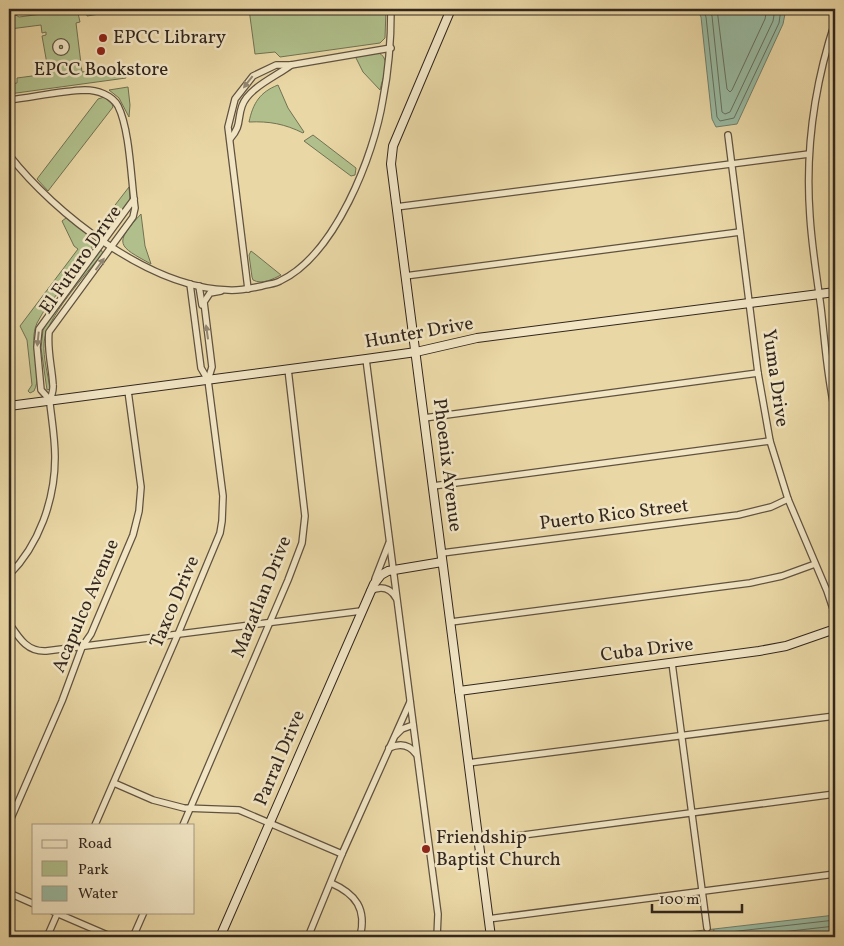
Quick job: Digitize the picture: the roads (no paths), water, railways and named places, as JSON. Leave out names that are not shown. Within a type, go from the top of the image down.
[{"type":"street","points":[[9,10],[22,9]]},
{"type":"street","points":[[204,309],[204,302],[210,293],[248,289],[280,282],[314,256],[334,228],[369,153],[383,101],[391,48],[391,9]]},
{"type":"street","name":"Phoenix Avenue","points":[[451,9],[393,146],[391,164],[490,937]]},
{"type":"street","points":[[835,22],[817,85],[809,154],[810,216],[835,410]]},
{"type":"street","points":[[248,289],[228,127],[235,99],[253,76],[276,65],[291,65],[391,48]]},
{"type":"street","points":[[230,138],[238,130],[242,104],[260,84],[291,65]]},
{"type":"street","name":"El Futuro Drive","points":[[9,100],[86,90],[99,92],[112,99],[118,106],[125,126],[134,199],[135,208],[133,217],[50,332],[48,346],[54,388],[50,400],[41,390],[37,347],[39,329],[134,199]]},
{"type":"street","name":"Yuma Drive","points":[[728,135],[758,373],[770,441],[788,500],[835,615]]},
{"type":"street","points":[[396,206],[809,154]]},
{"type":"street","points":[[9,155],[47,197],[102,242],[147,268],[190,284],[228,290]]},
{"type":"street","points":[[405,276],[740,232]]},
{"type":"street","points":[[190,284],[201,368],[208,380]]},
{"type":"street","points":[[199,286],[212,368],[208,380]]},
{"type":"street","name":"Hunter Drive","points":[[9,406],[416,352],[477,338],[835,292]]},
{"type":"street","points":[[366,359],[438,914],[437,937]]},
{"type":"street","name":"Mazatlan Drive","points":[[183,824],[298,554],[305,528],[305,502],[288,370]]},
{"type":"street","points":[[424,418],[758,373]]},
{"type":"street","name":"Taxco Drive","points":[[95,824],[216,544],[222,521],[223,496],[208,380]]},
{"type":"street","name":"Acapulco Avenue","points":[[9,823],[62,701],[82,647],[91,634],[133,534],[139,511],[141,487],[128,391]]},
{"type":"street","points":[[9,576],[20,564],[36,537],[47,510],[52,489],[55,457],[50,400]]},
{"type":"street","points":[[433,486],[770,441]]},
{"type":"street","name":"Puerto Rico Street","points":[[442,553],[738,515],[771,507],[788,500]]},
{"type":"street","name":"Parral Drive","points":[[220,937],[372,587],[390,541]]},
{"type":"street","points":[[392,570],[442,562]]},
{"type":"street","points":[[451,622],[750,583],[782,576],[815,564]]},
{"type":"street","name":"Parral Drive","points":[[372,587],[381,575],[392,570]]},
{"type":"street","points":[[372,587],[386,589],[394,594],[397,601]]},
{"type":"street","points":[[9,623],[21,641],[36,650],[46,651],[360,611]]},
{"type":"street","name":"Cuba Drive","points":[[459,691],[786,646],[835,629]]},
{"type":"street","points":[[672,663],[706,928]]},
{"type":"street","points":[[308,937],[342,854],[410,700]]},
{"type":"street","points":[[468,763],[835,716]]},
{"type":"street","points":[[394,736],[402,729],[413,725]]},
{"type":"street","points":[[389,748],[400,744],[413,750],[417,756]]},
{"type":"street","points":[[114,783],[153,800],[190,809],[239,810],[342,854]]},
{"type":"street","points":[[478,841],[835,794]]},
{"type":"street","points":[[488,919],[835,874]]},
{"type":"street","points":[[331,883],[347,891],[356,902],[362,920],[360,937]]},
{"type":"street","points":[[9,893],[32,903]]},
{"type":"street","points":[[47,937],[56,914]]},
{"type":"street","points":[[58,914],[112,937]]},
{"type":"street","points":[[133,937],[143,914]]},
{"type":"water","points":[[697,9],[786,9],[783,24],[737,124],[716,127],[712,119],[701,17]]},
{"type":"water","points":[[835,915],[835,937],[713,937],[714,929]]},
{"type":"place","name":"EPCC Library","points":[[103,38]]},
{"type":"place","name":"EPCC Bookstore","points":[[101,51]]},
{"type":"place","name":"Friendship Baptist Church","points":[[426,849]]}]
